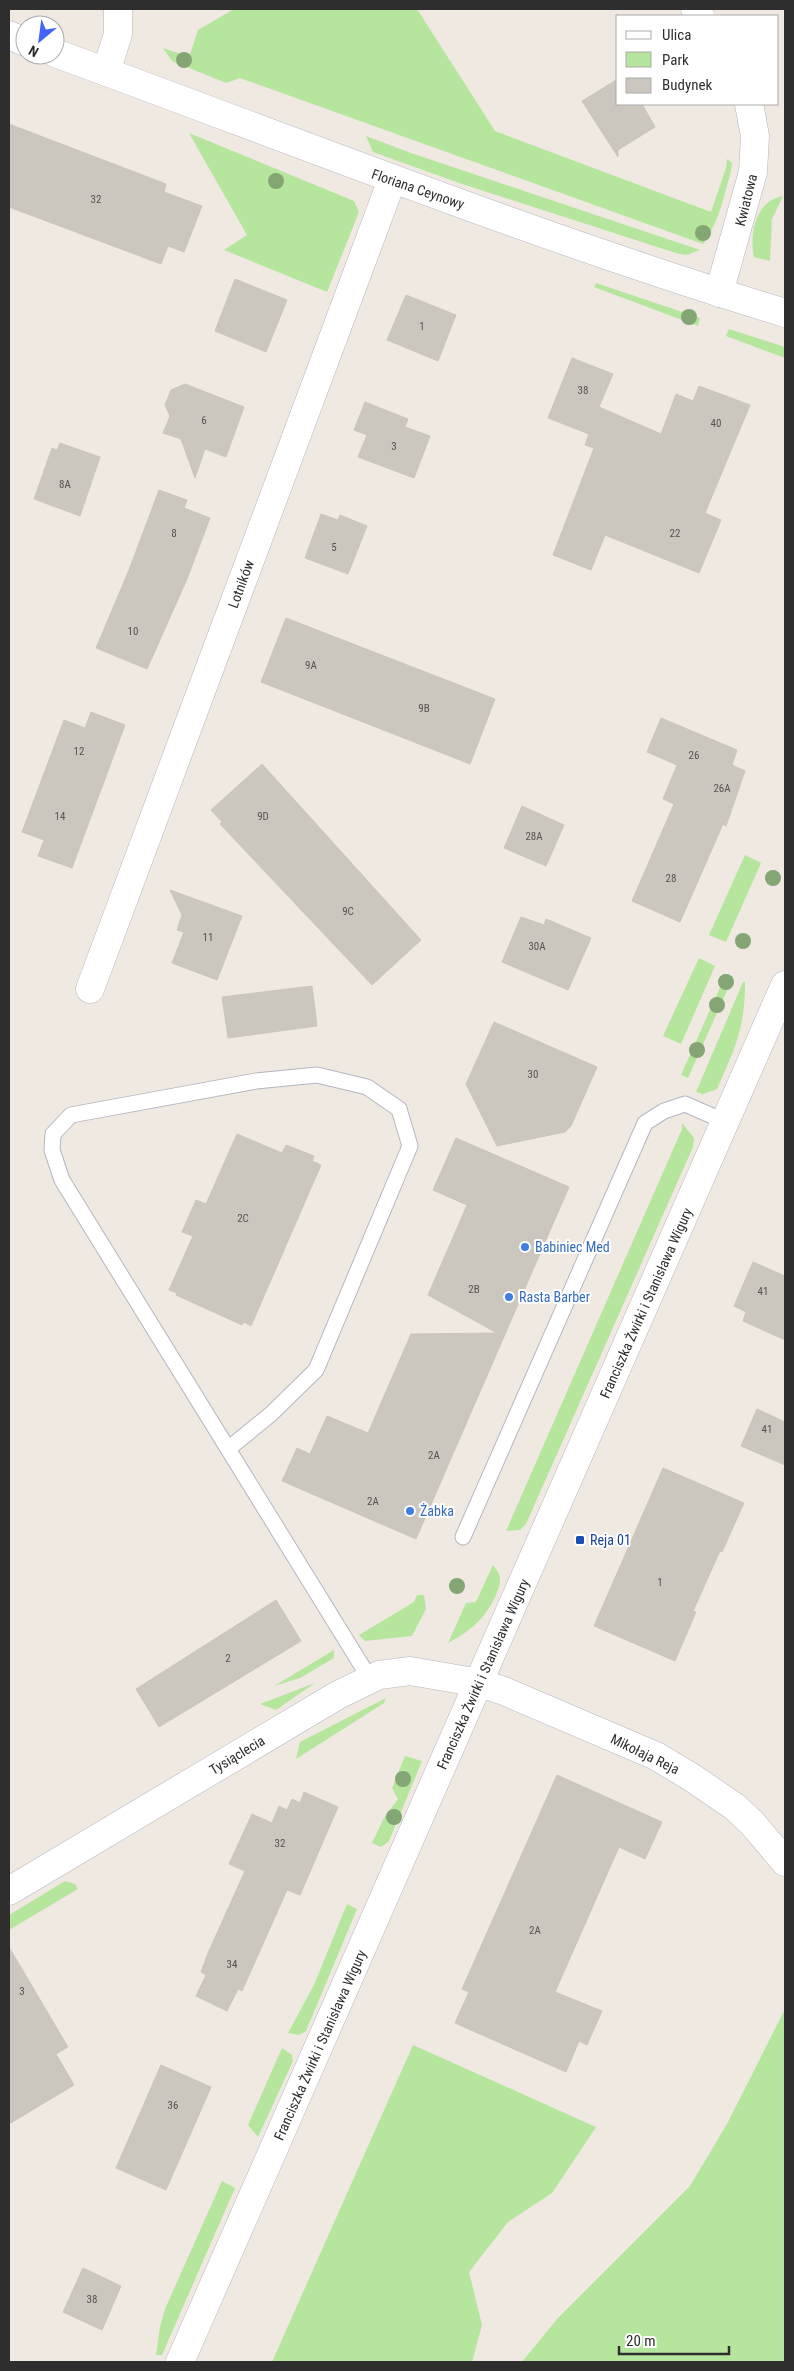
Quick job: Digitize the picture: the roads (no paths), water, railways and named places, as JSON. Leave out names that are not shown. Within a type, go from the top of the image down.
[{"type":"street","points":[[106,72],[118,34],[118,9]]},
{"type":"street","name":"Floriana Ceynowy","points":[[65,57],[392,180],[719,293],[785,313]]},
{"type":"street","name":"Kwiatowa","points":[[719,293],[754,172],[755,136],[749,105]]},
{"type":"street","name":"Lotników","points":[[90,989],[392,180]]},
{"type":"street","name":"Franciszka Żwirki i Stanisława Wigury","points":[[180,2362],[480,1683],[785,985]]},
{"type":"street","name":"Tysiąclecia","points":[[9,1891],[338,1695],[379,1675],[410,1670],[480,1683]]},
{"type":"street","name":"Mikołaja Reja","points":[[480,1683],[656,1756],[715,1792],[734,1807],[752,1823],[785,1862]]},
{"type":"lane","points":[[228,1449],[271,1414],[316,1370],[410,1146],[399,1109],[367,1087],[317,1074],[256,1080],[71,1115],[53,1134],[52,1150],[62,1180],[370,1680]]},
{"type":"lane","points":[[463,1537],[645,1123],[664,1111],[684,1104],[726,1122]]},
{"type":"place","name":"Babiniec Med","points":[[525,1247]]},
{"type":"place","name":"Rasta Barber","points":[[509,1297]]},
{"type":"place","name":"Żabka","points":[[410,1511]]},
{"type":"place","name":"Reja 01","points":[[580,1540]]}]
